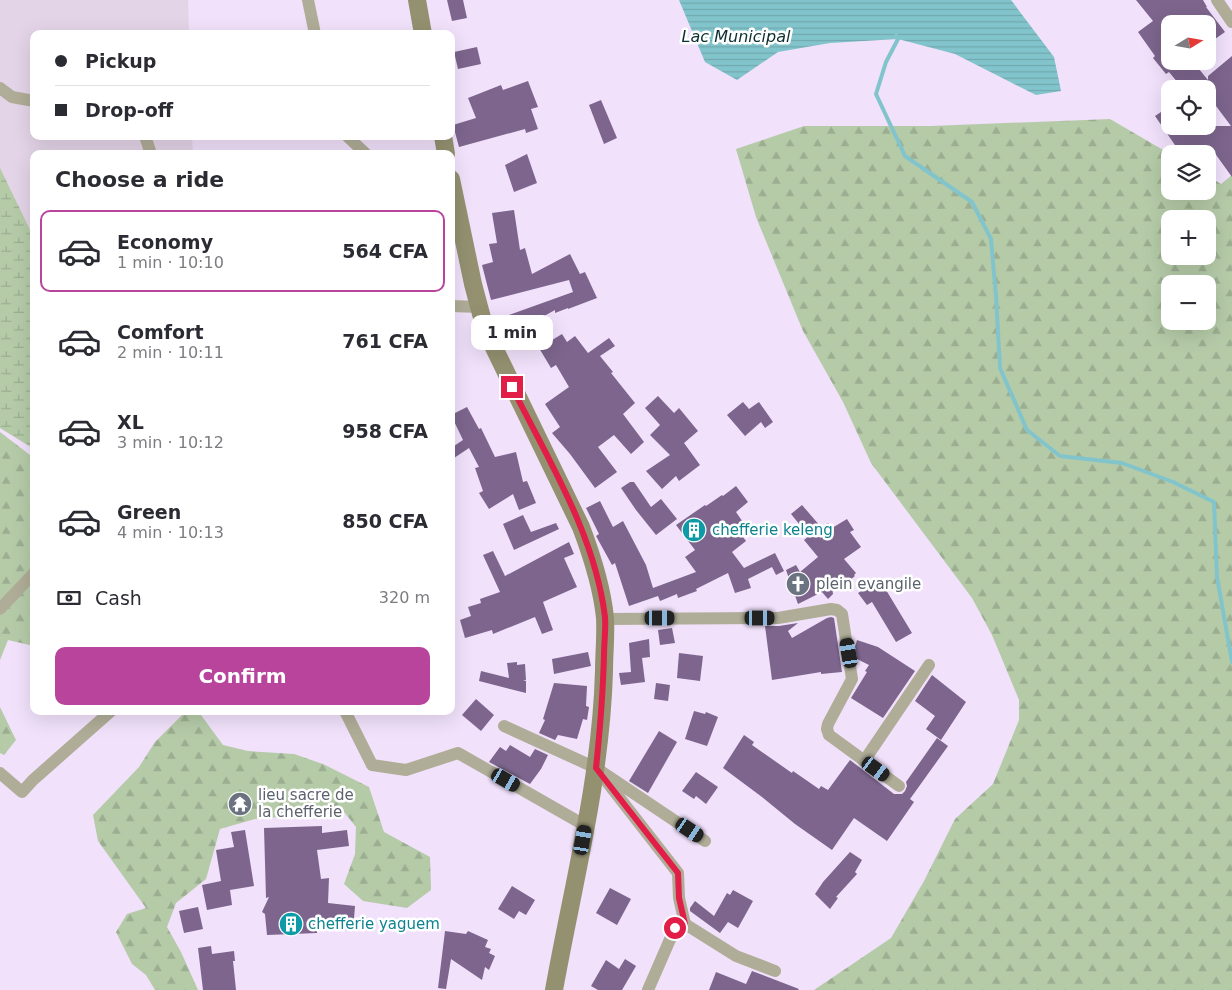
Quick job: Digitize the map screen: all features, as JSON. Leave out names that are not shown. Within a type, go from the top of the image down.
[{"type":"main road","points":[[417,0],[422,30]]},
{"type":"main road","points":[[455,200],[485,329],[581,527],[592,556],[605,619],[603,692],[596,768],[554,990]]},
{"type":"street","points":[[308,0],[314,30]]},
{"type":"street","points":[[1217,0],[1232,22]]},
{"type":"street","points":[[0,88],[12,97],[30,100]]},
{"type":"street","points":[[350,140],[362,150]]},
{"type":"street","points":[[455,306],[479,307]]},
{"type":"street","points":[[0,609],[30,577]]},
{"type":"street","points":[[605,619],[778,618],[831,609],[836,610],[842,614],[852,679],[828,724],[827,730],[829,735],[899,786]]},
{"type":"street","points":[[864,761],[928,665]]},
{"type":"street","points":[[0,772],[22,792],[106,715]]},
{"type":"street","points":[[347,715],[372,765],[406,770],[458,753],[586,826]]},
{"type":"street","points":[[504,726],[596,768],[705,841]]},
{"type":"street","points":[[596,768],[678,873],[679,898],[685,924],[736,956],[776,971]]},
{"type":"street","points":[[648,990],[675,928],[685,924]]},
{"type":"shaded area","points":[[0,0],[188,0],[189,30],[30,30],[30,140],[192,140],[193,150],[30,150],[30,447],[0,428]]},
{"type":"green space","points":[[1110,119],[1161,149],[1161,200],[1216,200],[1216,181],[1221,184],[1232,175],[1232,990],[814,990],[891,938],[924,881],[955,819],[993,784],[1019,720],[1019,700],[992,635],[972,598],[871,463],[843,402],[803,331],[756,217],[736,149],[804,126],[931,126]]},
{"type":"green space","points":[[0,168],[30,230],[30,447],[0,428]]},
{"type":"green space","points":[[0,432],[30,455],[30,645],[8,640],[0,660]]},
{"type":"green space","points":[[0,707],[16,740],[4,755],[0,753]]},
{"type":"green space","points":[[182,715],[201,715],[223,745],[248,751],[294,754],[323,764],[369,787],[384,832],[430,857],[431,890],[407,908],[363,901],[344,884],[355,854],[356,827],[344,812],[255,819],[220,829],[206,879],[176,903],[167,927],[181,952],[198,990],[155,990],[146,975],[132,964],[116,932],[127,914],[146,908],[98,841],[93,815],[139,767],[155,742]]},
{"type":"water","name":"Lac Municipal","points":[[679,0],[1011,0],[1054,57],[1061,91],[1036,95],[955,54],[898,39],[830,43],[778,52],[737,80],[705,62]]},
{"type":"building","points":[[447,0],[463,0],[467,18],[452,21]]},
{"type":"building","points":[[1136,0],[1203,0],[1212,15],[1161,15],[1161,68],[1138,32],[1153,21]]},
{"type":"building","points":[[1216,20],[1225,32],[1216,38]]},
{"type":"building","points":[[477,47],[481,64],[458,69],[455,52]]},
{"type":"building","points":[[1232,56],[1232,177],[1216,155],[1216,145],[1175,145],[1168,135],[1216,135],[1216,126],[1231,126],[1216,106],[1216,80],[1208,80],[1208,76]]},
{"type":"building","points":[[1163,70],[1200,70],[1208,80],[1176,80],[1169,72],[1166,74]]},
{"type":"building","points":[[528,81],[538,107],[531,109],[538,129],[526,133],[525,129],[459,147],[455,124],[476,118],[468,98],[501,85],[503,90]]},
{"type":"building","points":[[601,100],[617,138],[604,144],[589,105]]},
{"type":"building","points":[[1161,112],[1161,125],[1155,116]]},
{"type":"building","points":[[527,154],[537,183],[514,192],[505,165]]},
{"type":"building","points":[[514,210],[520,250],[525,248],[532,274],[570,254],[580,274],[585,272],[597,298],[555,313],[555,310],[534,322],[544,339],[524,350],[518,341],[509,315],[573,292],[569,280],[491,300],[482,265],[493,262],[489,244],[497,243],[492,213]]},
{"type":"building","points":[[562,334],[567,342],[575,336],[588,353],[609,338],[615,346],[600,356],[635,403],[623,414],[644,442],[631,454],[614,435],[598,447],[617,472],[595,488],[552,433],[560,427],[545,404],[569,387],[556,365],[551,368],[539,348]]},
{"type":"building","points":[[658,396],[674,413],[679,408],[698,431],[684,443],[700,465],[679,481],[676,476],[662,489],[646,471],[670,455],[650,435],[660,425],[645,408]]},
{"type":"building","points":[[743,402],[749,409],[759,402],[773,422],[765,428],[761,422],[745,436],[727,415]]},
{"type":"building","points":[[467,407],[479,429],[481,428],[495,457],[516,452],[523,482],[527,481],[536,503],[519,510],[513,494],[489,509],[479,493],[483,491],[475,468],[479,467],[469,448],[455,457],[455,445],[463,440],[455,423],[455,413]]},
{"type":"building","points":[[630,482],[634,482],[651,507],[661,499],[677,519],[656,535],[621,488]]},
{"type":"building","points":[[736,486],[748,502],[736,512],[747,528],[740,533],[746,541],[732,552],[744,568],[775,553],[784,571],[776,575],[772,567],[748,579],[751,588],[735,593],[728,573],[696,589],[697,591],[678,598],[677,594],[660,601],[658,596],[629,606],[615,563],[612,565],[596,536],[599,534],[586,508],[600,501],[613,527],[623,521],[646,565],[653,588],[696,572],[685,557],[695,550],[676,525]]},
{"type":"building","points":[[802,505],[821,527],[828,523],[832,528],[847,519],[854,530],[850,532],[861,547],[844,559],[856,573],[855,576],[841,587],[837,587],[831,578],[833,594],[828,599],[822,592],[798,604],[786,570],[796,565],[800,572],[818,557],[804,540],[809,536],[791,514]]},
{"type":"building","points":[[523,515],[531,532],[556,523],[559,529],[514,550],[503,524]]},
{"type":"building","points":[[569,542],[574,554],[564,558],[577,587],[543,602],[553,630],[542,634],[535,617],[493,634],[492,630],[465,638],[460,620],[471,616],[468,607],[481,603],[480,599],[500,592],[483,555],[493,551],[505,576]]},
{"type":"building","points":[[880,580],[912,633],[896,642],[872,602],[867,605],[858,593]]},
{"type":"building","points":[[831,617],[834,618],[842,672],[821,674],[821,672],[772,680],[765,626],[798,623],[788,631],[792,638]]},
{"type":"building","points":[[672,628],[675,643],[660,645],[658,630]]},
{"type":"building","points":[[649,639],[650,657],[642,658],[645,682],[621,685],[619,673],[631,672],[629,643]]},
{"type":"building","points":[[857,640],[878,647],[915,671],[883,718],[851,698],[867,672],[865,671],[869,665],[857,659],[855,647]]},
{"type":"building","points":[[588,652],[591,666],[554,674],[552,659]]},
{"type":"building","points":[[679,653],[703,656],[700,681],[677,678]]},
{"type":"building","points":[[517,662],[517,665],[525,664],[526,680],[523,680],[526,681],[526,693],[479,681],[481,671],[509,678],[507,663]]},
{"type":"building","points":[[932,675],[966,702],[941,740],[926,729],[935,716],[915,701]]},
{"type":"building","points":[[554,683],[587,686],[586,706],[589,707],[587,720],[583,719],[577,739],[558,735],[555,740],[539,733],[545,720],[543,719]]},
{"type":"building","points":[[656,683],[670,685],[668,701],[654,699]]},
{"type":"building","points":[[476,699],[494,715],[481,731],[462,715]]},
{"type":"building","points":[[694,711],[705,714],[706,712],[718,717],[707,746],[685,739]]},
{"type":"building","points":[[659,731],[677,742],[648,793],[629,781]]},
{"type":"building","points":[[744,735],[754,742],[752,745],[819,789],[821,786],[828,790],[850,760],[894,794],[902,794],[905,791],[906,782],[937,738],[948,746],[910,799],[914,802],[887,841],[854,818],[832,850],[723,768]]},
{"type":"building","points":[[510,745],[530,757],[535,749],[548,755],[530,784],[489,762],[500,747],[506,751]]},
{"type":"building","points":[[696,772],[718,787],[706,804],[696,796],[694,799],[682,791]]},
{"type":"building","points":[[322,826],[322,833],[347,830],[349,846],[317,850],[321,879],[329,878],[328,903],[355,906],[353,931],[337,929],[317,931],[317,933],[267,935],[265,914],[262,912],[269,897],[266,898],[264,828]]},
{"type":"building","points":[[245,830],[254,886],[230,890],[232,905],[207,910],[202,885],[221,881],[216,850],[234,847],[231,832]]},
{"type":"building","points":[[850,852],[862,860],[855,872],[857,874],[836,897],[838,898],[830,909],[815,894],[823,882]]},
{"type":"building","points":[[512,886],[535,900],[526,915],[519,911],[514,919],[498,909]]},
{"type":"building","points":[[610,888],[631,899],[617,925],[596,913]]},
{"type":"building","points":[[733,890],[753,901],[738,928],[728,922],[720,933],[690,911],[695,901],[714,916],[727,893],[730,895]]},
{"type":"building","points":[[198,907],[203,929],[184,933],[179,911]]},
{"type":"building","points":[[445,931],[466,934],[468,931],[488,940],[485,947],[491,949],[489,953],[495,956],[489,970],[485,967],[482,980],[451,959],[446,989],[438,988]]},
{"type":"building","points":[[211,946],[212,954],[234,951],[235,961],[233,961],[236,990],[203,990],[198,948]]},
{"type":"building","points":[[625,959],[636,966],[622,990],[598,990],[591,986],[606,960],[619,969]]},
{"type":"building","points":[[752,971],[799,989],[709,990],[716,972],[746,984]]},
{"type":"waterway","points":[[896,35],[898,39],[886,62],[876,94],[905,156],[972,202],[991,239],[1000,368],[1027,430],[1060,456],[1122,463],[1173,482],[1214,502],[1217,577],[1232,662]]},
{"type":"place","name":"chefferie keleng","points":[[694,530]]},
{"type":"place","name":"plein evangile","points":[[798,584]]},
{"type":"place","name":"lieu sacre de la chefferie","points":[[240,804]]},
{"type":"place","name":"chefferie yaguem","points":[[291,924]]},
{"type":"route","points":[[512,387],[581,527],[592,556],[599,584],[605,619],[603,692],[596,768],[678,873],[679,898],[685,924],[675,928]]}]
